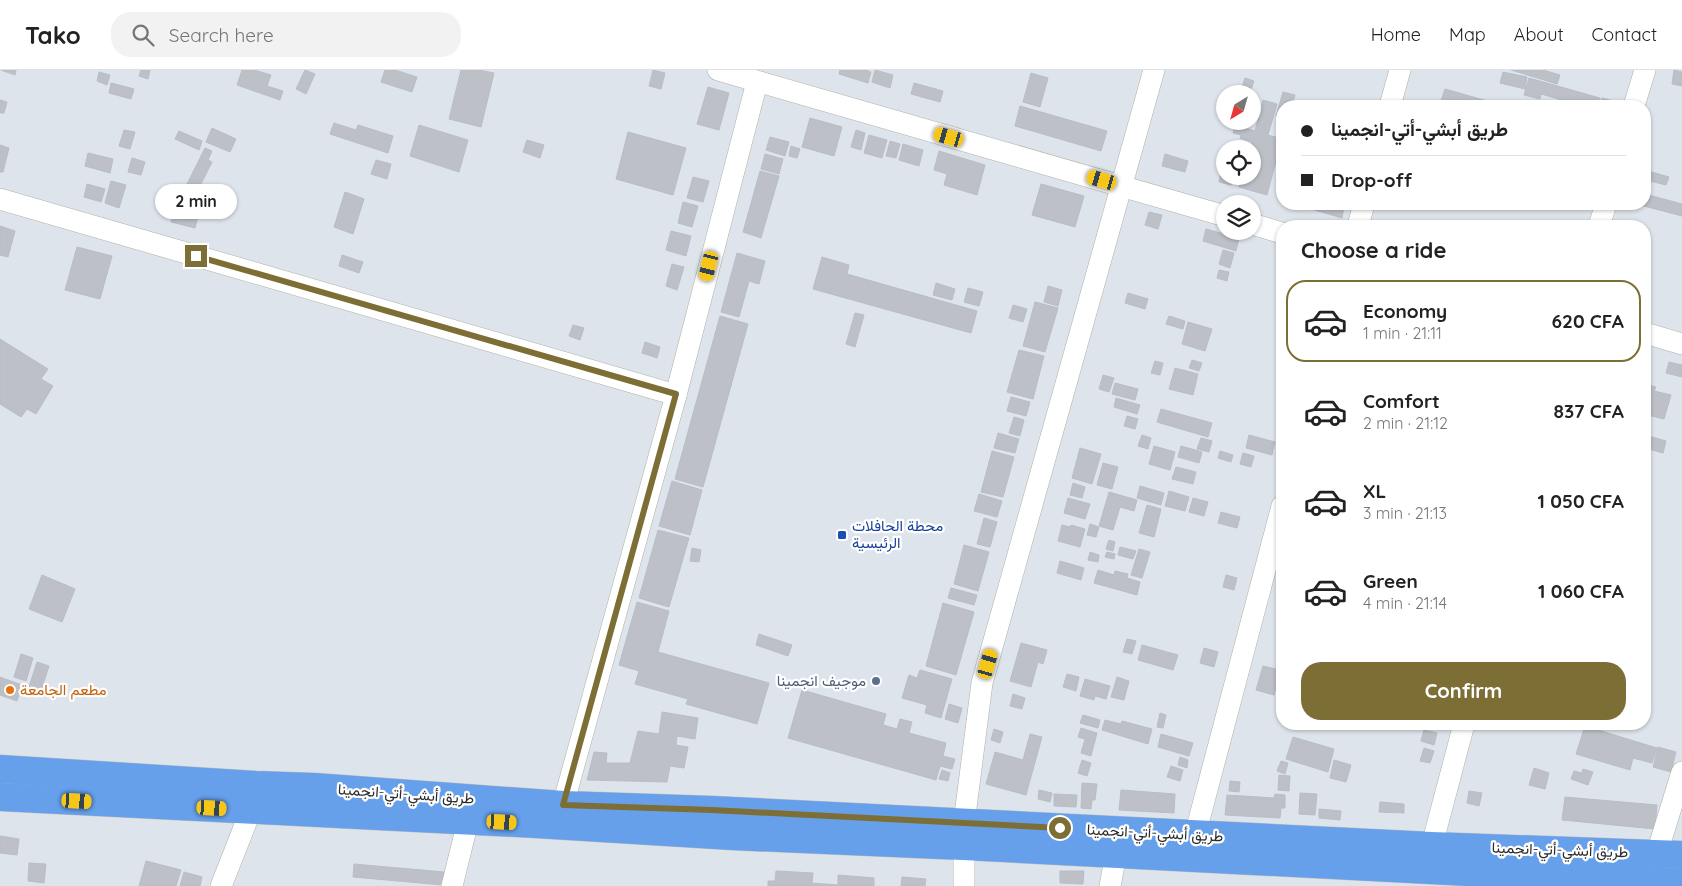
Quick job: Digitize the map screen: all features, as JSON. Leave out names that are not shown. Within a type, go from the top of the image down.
[{"type":"highway","name":"طريق أبشي-أتي-انجمينا","points":[[0,769],[253,798],[314,787],[563,805],[733,824]]},
{"type":"highway","points":[[0,797],[253,798],[468,821],[733,824],[964,834],[1116,854],[1428,858],[1682,883]]},
{"type":"highway","name":"طريق أبشي-أتي-انجمينا","points":[[964,834],[1194,835],[1428,858],[1669,854]]},
{"type":"street","points":[[718,70],[1216,213]]},
{"type":"street","points":[[964,886],[964,834],[982,683],[1154,70]]},
{"type":"street","points":[[1392,100],[1400,70]]},
{"type":"street","points":[[1636,100],[1645,70]]},
{"type":"street","points":[[563,805],[676,394],[757,82]]},
{"type":"street","points":[[0,199],[676,394]]},
{"type":"street","points":[[1261,227],[1276,231]]},
{"type":"street","points":[[1651,335],[1682,344]]},
{"type":"street","points":[[1194,835],[1276,528]]},
{"type":"street","points":[[1428,858],[1462,730]]},
{"type":"street","points":[[1669,854],[1682,772]]},
{"type":"street","points":[[221,886],[253,798]]},
{"type":"street","points":[[452,886],[468,821]]},
{"type":"street","points":[[1110,886],[1116,854]]},
{"type":"building","points":[[1,70],[16,70],[15,75]]},
{"type":"building","points":[[141,70],[150,70],[148,79],[139,76]]},
{"type":"building","points":[[242,70],[254,70],[271,75],[267,86],[283,91],[280,100],[237,85]]},
{"type":"building","points":[[305,70],[315,74],[306,94],[296,89]]},
{"type":"building","points":[[385,70],[395,70],[417,77],[412,92],[381,82]]},
{"type":"building","points":[[461,70],[479,70],[494,73],[481,127],[449,119]]},
{"type":"building","points":[[653,70],[665,73],[661,89],[649,86]]},
{"type":"building","points":[[840,70],[865,70],[871,72],[868,83],[839,74]]},
{"type":"building","points":[[875,70],[893,75],[890,88],[872,82]]},
{"type":"building","points":[[1511,70],[1543,70],[1560,75],[1557,84]]},
{"type":"building","points":[[1674,70],[1682,72],[1682,86],[1672,84]]},
{"type":"building","points":[[99,72],[110,75],[107,85],[97,81]]},
{"type":"building","points":[[1503,72],[1527,77],[1525,89],[1500,83]]},
{"type":"building","points":[[1031,73],[1048,78],[1040,107],[1023,102]]},
{"type":"building","points":[[1245,78],[1254,81],[1253,85],[1243,85]]},
{"type":"building","points":[[1529,78],[1600,98],[1600,100],[1562,100],[1541,94],[1540,99],[1524,95]]},
{"type":"building","points":[[111,83],[134,89],[131,99],[109,93]]},
{"type":"building","points":[[914,83],[943,91],[940,102],[911,94]]},
{"type":"building","points":[[708,87],[729,93],[719,130],[697,124]]},
{"type":"building","points":[[1445,89],[1484,100],[1441,100]]},
{"type":"building","points":[[1283,92],[1295,95],[1294,100],[1281,100]]},
{"type":"building","points":[[0,100],[7,102],[4,113],[0,113]]},
{"type":"building","points":[[1263,100],[1276,104],[1268,135],[1276,137],[1276,161],[1267,195],[1239,187],[1240,185],[1261,185],[1261,140],[1246,140],[1240,138],[1241,135],[1233,133],[1234,130],[1261,130]]},
{"type":"building","points":[[1020,106],[1107,131],[1101,151],[1015,126]]},
{"type":"building","points":[[810,118],[842,127],[834,156],[802,147]]},
{"type":"building","points":[[334,123],[356,130],[358,125],[393,136],[388,153],[330,134]]},
{"type":"building","points":[[419,125],[468,140],[459,172],[410,156]]},
{"type":"building","points":[[212,128],[236,139],[230,152],[206,142]]},
{"type":"building","points":[[124,130],[135,132],[130,149],[119,146]]},
{"type":"building","points":[[856,130],[865,133],[861,150],[851,147]]},
{"type":"building","points":[[179,131],[202,141],[199,150],[175,139]]},
{"type":"building","points":[[628,132],[686,148],[673,195],[616,179]]},
{"type":"building","points":[[869,135],[887,140],[882,158],[864,153]]},
{"type":"building","points":[[770,137],[789,142],[785,156],[766,150]]},
{"type":"building","points":[[527,140],[544,145],[540,158],[523,152]]},
{"type":"building","points":[[890,141],[900,144],[896,158],[886,156]]},
{"type":"building","points":[[903,144],[923,150],[919,166],[899,160]]},
{"type":"building","points":[[0,145],[9,148],[3,172],[0,172]]},
{"type":"building","points":[[791,146],[800,149],[797,158],[789,156]]},
{"type":"building","points":[[205,148],[212,151],[208,160],[212,162],[197,192],[186,186]]},
{"type":"building","points":[[939,151],[985,165],[977,195],[944,185],[947,174],[934,170]]},
{"type":"building","points":[[88,153],[113,159],[110,173],[85,166]]},
{"type":"building","points":[[765,154],[783,159],[779,174],[761,169]]},
{"type":"building","points":[[1165,154],[1188,161],[1185,172],[1162,166]]},
{"type":"building","points":[[132,158],[145,162],[141,175],[128,172]]},
{"type":"building","points":[[376,160],[391,164],[387,179],[371,174]]},
{"type":"building","points":[[760,171],[779,176],[761,238],[743,232]]},
{"type":"building","points":[[1651,172],[1669,177],[1666,185],[1651,181]]},
{"type":"building","points":[[693,177],[709,181],[703,202],[687,198]]},
{"type":"building","points":[[111,181],[126,185],[119,208],[105,203]]},
{"type":"building","points":[[87,184],[105,189],[101,202],[84,197]]},
{"type":"building","points":[[1041,184],[1084,196],[1075,227],[1032,215]]},
{"type":"building","points":[[345,192],[364,199],[353,234],[334,227]]},
{"type":"building","points":[[178,194],[202,201],[195,228],[171,222]]},
{"type":"building","points":[[1651,196],[1682,204],[1682,216],[1651,208]]},
{"type":"building","points":[[683,202],[698,206],[692,227],[678,223]]},
{"type":"building","points":[[1315,210],[1343,210],[1342,218]]},
{"type":"building","points":[[1149,212],[1162,215],[1158,229],[1145,225]]},
{"type":"building","points":[[0,226],[15,231],[8,257],[0,255]]},
{"type":"building","points":[[1206,229],[1216,232],[1216,240],[1239,240],[1236,251],[1203,241]]},
{"type":"building","points":[[671,231],[691,236],[686,256],[666,250]]},
{"type":"building","points":[[77,247],[112,256],[100,299],[65,290]]},
{"type":"building","points":[[1223,250],[1234,253],[1230,268],[1219,264]]},
{"type":"building","points":[[737,253],[765,261],[759,284],[749,281],[739,317],[721,312]]},
{"type":"building","points":[[342,255],[363,262],[359,273],[339,266]]},
{"type":"building","points":[[822,257],[849,265],[847,274],[977,311],[971,333],[813,289]]},
{"type":"building","points":[[672,264],[684,267],[677,290],[666,286]]},
{"type":"building","points":[[1219,270],[1229,272],[1227,281],[1217,278]]},
{"type":"building","points":[[936,283],[955,289],[952,300],[933,295]]},
{"type":"building","points":[[1048,286],[1062,290],[1058,306],[1044,302]]},
{"type":"building","points":[[968,288],[983,292],[979,306],[964,302]]},
{"type":"building","points":[[1128,293],[1148,299],[1145,309],[1125,303]]},
{"type":"building","points":[[1035,302],[1058,308],[1045,352],[1023,346]]},
{"type":"building","points":[[1013,305],[1027,309],[1023,322],[1009,318]]},
{"type":"building","points":[[855,313],[864,315],[855,347],[846,344]]},
{"type":"building","points":[[720,316],[748,324],[703,487],[675,479]]},
{"type":"building","points":[[1169,316],[1185,321],[1183,329],[1166,324]]},
{"type":"building","points":[[1188,322],[1212,329],[1205,351],[1182,344]]},
{"type":"building","points":[[573,325],[584,328],[580,340],[569,336]]},
{"type":"building","points":[[0,339],[48,369],[41,379],[53,386],[36,414],[27,409],[21,417],[0,404]]},
{"type":"building","points":[[645,342],[660,347],[657,358],[642,353]]},
{"type":"building","points":[[1019,350],[1044,356],[1033,399],[1007,392]]},
{"type":"building","points":[[1192,360],[1202,363],[1199,371],[1189,368]]},
{"type":"building","points":[[1155,361],[1163,363],[1160,375],[1151,373]]},
{"type":"building","points":[[1669,362],[1682,365],[1682,377],[1666,373]]},
{"type":"building","points":[[1175,368],[1198,374],[1193,395],[1169,389]]},
{"type":"building","points":[[1103,375],[1114,378],[1109,392],[1099,389]]},
{"type":"building","points":[[1115,383],[1138,389],[1135,400],[1112,394]]},
{"type":"building","points":[[1651,386],[1656,387],[1654,391],[1671,395],[1664,419],[1651,416]]},
{"type":"building","points":[[1011,397],[1030,402],[1026,416],[1007,411]]},
{"type":"building","points":[[1116,398],[1140,405],[1137,414],[1114,407]]},
{"type":"building","points":[[1161,409],[1212,423],[1208,437],[1157,422]]},
{"type":"building","points":[[1127,416],[1138,419],[1135,429],[1124,426]]},
{"type":"building","points":[[1014,417],[1024,420],[1020,436],[1009,433]]},
{"type":"building","points":[[998,433],[1019,439],[1015,453],[994,448]]},
{"type":"building","points":[[1142,435],[1151,438],[1148,449],[1138,446]]},
{"type":"building","points":[[1249,435],[1275,442],[1272,455],[1246,448]]},
{"type":"building","points":[[1651,437],[1666,441],[1663,453],[1651,450]]},
{"type":"building","points":[[1201,438],[1212,441],[1209,452],[1197,449]]},
{"type":"building","points":[[1154,446],[1175,452],[1170,470],[1149,464]]},
{"type":"building","points":[[1181,446],[1202,452],[1199,463],[1178,457]]},
{"type":"building","points":[[1080,448],[1101,454],[1092,484],[1072,478]]},
{"type":"building","points":[[992,451],[1014,457],[1003,497],[981,492]]},
{"type":"building","points":[[1220,451],[1233,455],[1231,462],[1218,458]]},
{"type":"building","points":[[1243,453],[1254,456],[1251,467],[1240,464]]},
{"type":"building","points":[[1103,463],[1118,467],[1112,489],[1097,485]]},
{"type":"building","points":[[1176,467],[1196,472],[1193,484],[1172,479]]},
{"type":"building","points":[[672,481],[702,490],[690,535],[659,526]]},
{"type":"building","points":[[1073,483],[1085,487],[1082,498],[1070,495]]},
{"type":"building","points":[[1140,486],[1164,493],[1161,505],[1137,498]]},
{"type":"building","points":[[1169,491],[1189,497],[1185,511],[1165,506]]},
{"type":"building","points":[[1109,492],[1137,500],[1134,511],[1120,507],[1113,530],[1099,526]]},
{"type":"building","points":[[979,494],[1002,501],[997,517],[974,511]]},
{"type":"building","points":[[1068,498],[1090,504],[1085,519],[1064,513]]},
{"type":"building","points":[[1193,498],[1208,502],[1204,516],[1189,512]]},
{"type":"building","points":[[1147,505],[1161,509],[1154,537],[1139,533]]},
{"type":"building","points":[[1221,512],[1240,517],[1237,528],[1218,523]]},
{"type":"building","points":[[984,518],[997,522],[990,547],[977,544]]},
{"type":"building","points":[[1090,524],[1099,527],[1096,537],[1087,535]]},
{"type":"building","points":[[1062,525],[1070,527],[1071,525],[1085,529],[1080,547],[1058,541]]},
{"type":"building","points":[[658,530],[689,538],[669,607],[639,598]]},
{"type":"building","points":[[1109,540],[1115,542],[1113,551],[1106,549]]},
{"type":"building","points":[[964,545],[989,552],[978,591],[954,584]]},
{"type":"building","points":[[1120,547],[1136,551],[1133,559],[1118,555]]},
{"type":"building","points":[[692,548],[701,550],[699,562],[690,561]]},
{"type":"building","points":[[1139,549],[1150,552],[1142,578],[1131,575]]},
{"type":"building","points":[[1090,552],[1099,555],[1098,562],[1088,560]]},
{"type":"building","points":[[1107,552],[1115,554],[1114,559],[1105,557]]},
{"type":"building","points":[[1060,561],[1084,568],[1081,580],[1057,573]]},
{"type":"building","points":[[1098,570],[1114,575],[1115,571],[1128,574],[1127,578],[1140,582],[1137,595],[1094,583]]},
{"type":"building","points":[[42,575],[75,589],[62,622],[29,609]]},
{"type":"building","points":[[1226,575],[1237,578],[1234,590],[1223,587]]},
{"type":"building","points":[[951,588],[977,595],[974,605],[948,598]]},
{"type":"building","points":[[637,602],[669,611],[658,652],[769,683],[757,724],[686,704],[688,699],[635,684],[639,671],[619,665]]},
{"type":"building","points":[[943,603],[974,612],[956,675],[926,666]]},
{"type":"building","points":[[759,634],[792,645],[788,656],[756,645]]},
{"type":"building","points":[[1127,639],[1136,641],[1132,654],[1123,652]]},
{"type":"building","points":[[1021,643],[1047,650],[1043,664],[1038,662],[1031,687],[1010,681]]},
{"type":"building","points":[[1142,645],[1178,655],[1173,670],[1138,660]]},
{"type":"building","points":[[1204,648],[1218,652],[1214,667],[1200,663]]},
{"type":"building","points":[[21,654],[33,658],[26,681],[14,677]]},
{"type":"building","points":[[37,662],[49,666],[40,694],[28,690]]},
{"type":"building","points":[[1263,666],[1276,669],[1274,695],[1256,690]]},
{"type":"building","points":[[920,670],[952,679],[941,718],[925,713],[927,705],[902,698],[909,675],[917,678]]},
{"type":"building","points":[[1067,674],[1079,677],[1076,691],[1063,687]]},
{"type":"building","name":"مطعم الجامعة","points":[[0,677],[22,685],[17,701],[0,695]]},
{"type":"building","points":[[1117,677],[1129,681],[1124,700],[1111,697]]},
{"type":"building","points":[[1085,679],[1110,686],[1106,699],[1095,696],[1094,700],[1080,696]]},
{"type":"building","points":[[802,690],[886,714],[883,725],[897,729],[900,719],[912,722],[909,733],[946,743],[943,756],[955,759],[952,769],[940,766],[936,780],[788,738]]},
{"type":"building","points":[[1013,694],[1025,698],[1022,709],[1010,706]]},
{"type":"building","points":[[949,704],[962,708],[958,723],[945,719]]},
{"type":"building","points":[[662,712],[698,718],[695,739],[677,736],[676,745],[688,747],[684,768],[670,766],[667,782],[587,780],[594,752],[607,753],[606,763],[630,763],[638,731],[659,734]]},
{"type":"building","points":[[1160,713],[1166,715],[1163,728],[1157,727]]},
{"type":"building","points":[[1083,715],[1100,720],[1098,728],[1080,723]]},
{"type":"building","points":[[1105,720],[1121,724],[1122,721],[1152,729],[1148,744],[1102,730]]},
{"type":"building","points":[[1081,728],[1097,733],[1091,756],[1081,753],[1085,739],[1078,737]]},
{"type":"building","points":[[994,729],[1003,732],[1000,743],[991,740]]},
{"type":"building","points":[[1424,730],[1437,733],[1434,745],[1421,741]]},
{"type":"building","points":[[1584,730],[1598,730],[1657,748],[1652,763],[1633,758],[1630,770],[1576,754]]},
{"type":"building","points":[[1030,734],[1042,737],[1026,795],[986,784],[995,752],[1023,760]]},
{"type":"building","points":[[1161,734],[1193,743],[1189,756],[1158,747]]},
{"type":"building","points":[[1293,737],[1334,749],[1328,772],[1286,759]]},
{"type":"building","points":[[1658,747],[1676,752],[1671,772],[1653,767]]},
{"type":"building","points":[[1424,748],[1434,751],[1430,763],[1420,761]]},
{"type":"building","points":[[1180,757],[1188,760],[1187,768],[1178,765]]},
{"type":"building","points":[[1082,760],[1091,763],[1087,776],[1078,773]]},
{"type":"building","points":[[1334,760],[1351,765],[1346,782],[1330,778]]},
{"type":"building","points":[[1281,761],[1288,763],[1285,774],[1277,771]]},
{"type":"building","points":[[1171,766],[1183,770],[1180,781],[1167,777]]},
{"type":"building","points":[[1534,768],[1549,773],[1545,789],[1529,785]]},
{"type":"building","points":[[1583,769],[1593,772],[1588,785],[1571,779],[1574,771],[1582,773]]},
{"type":"building","points":[[942,770],[950,773],[948,781],[939,779]]},
{"type":"building","points":[[1279,775],[1290,776],[1289,791],[1278,790]]},
{"type":"building","points":[[1230,781],[1240,782],[1239,792],[1229,791]]},
{"type":"building","points":[[1082,783],[1097,784],[1095,800],[1092,800],[1091,809],[1081,808]]},
{"type":"building","points":[[1039,790],[1052,793],[1050,802],[1038,799]]},
{"type":"building","points":[[1121,790],[1175,794],[1174,813],[1119,810]]},
{"type":"building","points":[[1469,791],[1482,793],[1479,806],[1467,803]]},
{"type":"building","points":[[1300,793],[1317,794],[1315,815],[1299,814]]},
{"type":"building","points":[[1054,794],[1077,795],[1076,807],[1054,806]]},
{"type":"building","points":[[1275,794],[1285,795],[1285,808],[1281,808],[1280,818],[1225,815],[1227,795],[1274,798]]},
{"type":"building","points":[[1565,797],[1657,805],[1655,829],[1562,820]]},
{"type":"building","points":[[1380,802],[1404,804],[1404,813],[1379,812]]},
{"type":"building","points":[[1319,809],[1341,811],[1340,820],[1319,818]]},
{"type":"building","points":[[0,836],[19,839],[17,855],[0,853]]},
{"type":"building","points":[[146,861],[181,870],[176,886],[139,886]]},
{"type":"building","points":[[29,863],[46,864],[44,883],[28,881]]},
{"type":"building","points":[[354,864],[444,872],[443,885],[353,877]]},
{"type":"building","points":[[776,871],[813,873],[812,883],[838,885],[838,875],[874,878],[874,886],[768,886],[768,881],[775,881]]},
{"type":"building","points":[[1060,871],[1084,871],[1083,884],[1060,883]]},
{"type":"building","points":[[184,872],[202,877],[200,886],[180,886]]},
{"type":"building","points":[[902,877],[926,879],[925,886],[901,886]]},
{"type":"place","name":"محطة الحافلات الرئيسية","points":[[842,535]]},
{"type":"place","name":"موجيف انجمينا","points":[[876,681]]},
{"type":"place","name":"مطعم الجامعة","points":[[10,690]]},
{"type":"route","points":[[196,256],[676,394],[563,805],[712,810],[1060,828]]}]
